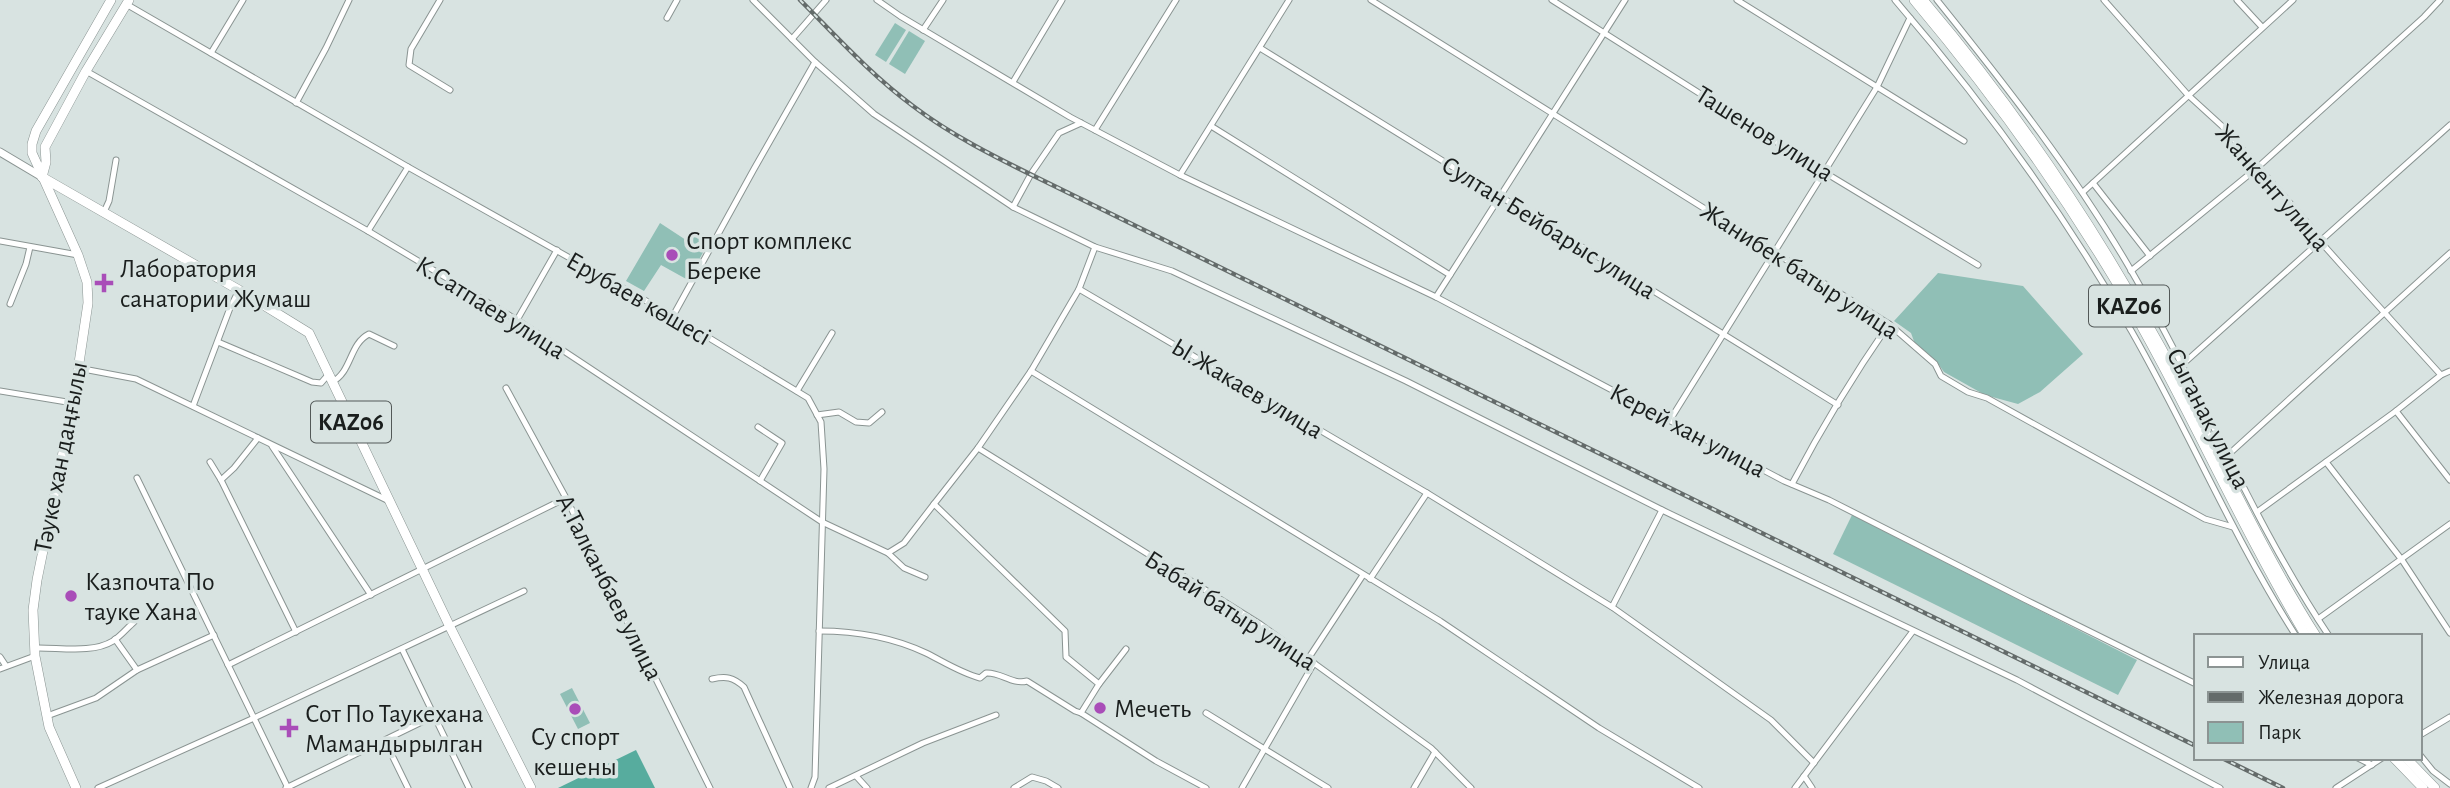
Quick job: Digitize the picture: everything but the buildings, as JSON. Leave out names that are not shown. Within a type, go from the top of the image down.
[{"type":"main road","name":"Тәуке хан даңғылы","points":[[76,788],[49,727],[34,652],[33,610],[73,402],[88,303],[87,282],[32,153],[32,144],[36,131],[111,0]]},
{"type":"main road","name":"KАZ06","points":[[1914,0],[1992,97],[2050,179],[2115,280],[2305,634]]},
{"type":"main road","name":"KАZ06","points":[[1923,0],[1990,82],[2121,276],[2162,348],[2263,546],[2315,634]]},
{"type":"main road","points":[[42,177],[46,147],[86,71],[127,2]]},
{"type":"main road","name":"KАZ06","points":[[42,177],[309,333],[388,501],[531,788]]},
{"type":"main road","points":[[2396,760],[2423,788]]},
{"type":"main road","points":[[2408,760],[2435,788]]},
{"type":"street","points":[[211,53],[243,0]]},
{"type":"street","points":[[296,103],[349,0]]},
{"type":"street","points":[[440,0],[411,49],[409,65],[450,90]]},
{"type":"street","points":[[667,18],[677,0]]},
{"type":"street","points":[[753,0],[815,62],[874,114],[1013,207],[1095,247],[1172,271],[1406,381],[1662,510],[2017,680],[2220,788]]},
{"type":"street","points":[[792,39],[826,0]]},
{"type":"street","name":"Керей хан улица","points":[[877,0],[1082,123],[1180,175],[1436,297],[1792,484],[2194,683]]},
{"type":"street","points":[[923,30],[943,0]]},
{"type":"street","points":[[1013,82],[1062,0]]},
{"type":"street","points":[[1095,130],[1176,0]]},
{"type":"street","points":[[1180,175],[1289,0]]},
{"type":"street","name":"Жанибек батыр улица","points":[[1371,0],[1889,324],[1935,364],[1941,376],[1987,398],[2205,519],[2233,527]]},
{"type":"street","name":"Ташенов улица","points":[[1552,0],[1824,172],[1978,265]]},
{"type":"street","points":[[1436,297],[1625,0]]},
{"type":"street","points":[[1737,0],[1964,141]]},
{"type":"street","points":[[1895,0],[1978,101],[2041,186],[2088,258],[2133,334],[2233,527],[2295,634]]},
{"type":"street","name":"Сыганак улица","points":[[1937,0],[1994,71],[2083,192],[2132,271],[2257,512],[2328,634]]},
{"type":"street","name":"Жанкент улица","points":[[2104,0],[2188,95],[2222,126],[2311,227],[2319,240],[2441,375]]},
{"type":"street","points":[[2237,0],[2262,27]]},
{"type":"street","points":[[2083,192],[2293,0]]},
{"type":"street","points":[[2132,271],[2257,168],[2440,0]]},
{"type":"street","name":"Ерубаев көшесі","points":[[127,2],[296,103],[673,316],[808,398],[817,415]]},
{"type":"street","points":[[1671,419],[1877,87],[1910,18]]},
{"type":"street","name":"Султан Бейбарыс улица","points":[[1260,48],[1838,405]]},
{"type":"street","points":[[673,316],[815,62]]},
{"type":"street","name":"К.Сатпаев улица","points":[[86,71],[517,320],[822,522],[888,553],[904,568],[925,577]]},
{"type":"street","points":[[1013,207],[1031,174],[1059,133],[1082,123]]},
{"type":"street","points":[[2183,365],[2450,125]]},
{"type":"street","points":[[1211,126],[1450,275]]},
{"type":"street","points":[[0,152],[42,177]]},
{"type":"street","points":[[104,212],[111,192],[116,160]]},
{"type":"street","points":[[368,232],[408,167]]},
{"type":"street","points":[[2093,183],[2150,256]]},
{"type":"street","points":[[0,241],[78,256]]},
{"type":"street","points":[[10,304],[30,247]]},
{"type":"street","points":[[888,553],[904,543],[978,448],[1031,371],[1079,289],[1095,247]]},
{"type":"street","points":[[517,320],[557,250]]},
{"type":"street","points":[[2228,456],[2450,253]]},
{"type":"street","name":"Ы.Жакаев улица","points":[[1079,289],[1427,493],[1612,607],[1771,720],[1814,763]]},
{"type":"street","points":[[192,406],[239,290]]},
{"type":"street","points":[[1792,484],[1861,364],[1889,324]]},
{"type":"street","points":[[797,391],[832,333]]},
{"type":"street","points":[[218,342],[312,382],[321,383],[330,378],[341,378],[361,338],[369,334],[394,346]]},
{"type":"street","points":[[78,368],[136,379],[388,501]]},
{"type":"street","points":[[1031,371],[1243,498],[1440,621],[1599,728],[1699,788]]},
{"type":"street","points":[[2257,512],[2450,371]]},
{"type":"street","name":"А.Талканбаев улица","points":[[506,388],[566,498],[710,788]]},
{"type":"street","points":[[0,391],[73,402]]},
{"type":"street","points":[[2396,411],[2450,480]]},
{"type":"street","points":[[811,788],[815,778],[824,469],[821,422],[817,415],[839,412],[856,422],[869,423],[882,412]]},
{"type":"street","points":[[758,427],[782,443],[760,481]]},
{"type":"street","points":[[221,480],[258,438]]},
{"type":"street","points":[[271,444],[371,595]]},
{"type":"street","name":"Бабай батыр улица","points":[[978,448],[1260,624],[1435,752],[1471,788]]},
{"type":"street","points":[[210,462],[296,632]]},
{"type":"street","points":[[2326,462],[2402,560],[2450,633]]},
{"type":"street","points":[[137,478],[287,788],[434,716]]},
{"type":"street","points":[[1370,579],[1427,493]]},
{"type":"street","points":[[228,665],[566,498]]},
{"type":"street","points":[[934,504],[1065,631],[1066,657],[1099,684]]},
{"type":"street","points":[[1612,607],[1662,510]]},
{"type":"street","points":[[2318,620],[2450,524]]},
{"type":"street","points":[[1308,659],[1363,575]]},
{"type":"street","points":[[98,788],[524,591]]},
{"type":"street","points":[[0,657],[3,668],[34,652],[103,645],[115,639],[134,622]]},
{"type":"street","points":[[819,631],[874,635],[901,642],[972,676],[981,678],[986,673],[993,673],[1019,683],[1027,681],[1156,761],[1206,788]]},
{"type":"street","points":[[1795,788],[1913,631]]},
{"type":"street","points":[[47,716],[96,698],[137,670],[214,635]]},
{"type":"street","points":[[115,639],[137,670]]},
{"type":"street","points":[[402,649],[469,788]]},
{"type":"street","points":[[1081,713],[1126,649]]},
{"type":"street","points":[[1242,788],[1314,663]]},
{"type":"street","points":[[712,679],[734,678],[744,687],[790,788]]},
{"type":"street","points":[[1206,713],[1328,788]]},
{"type":"street","points":[[829,788],[923,743],[996,715]]},
{"type":"street","points":[[2422,735],[2450,717]]},
{"type":"street","points":[[385,741],[408,788]]},
{"type":"street","points":[[1414,788],[1435,752]]},
{"type":"street","points":[[2422,757],[2433,771],[2450,784]]},
{"type":"street","points":[[2362,760],[2372,765]]},
{"type":"street","points":[[2336,788],[2379,760]]},
{"type":"street","points":[[856,776],[867,788]]},
{"type":"street","points":[[1804,776],[1812,788]]},
{"type":"street","points":[[1014,788],[1032,777],[1058,788]]},
{"type":"green space","points":[[895,23],[906,30],[886,62],[875,55]]},
{"type":"green space","points":[[909,31],[925,41],[905,74],[889,64]]},
{"type":"green space","name":"Спорт комплекс Береке","points":[[660,223],[689,242],[697,230],[707,236],[703,242],[707,245],[688,280],[661,265],[644,291],[626,281]]},
{"type":"green space","points":[[1938,273],[2023,286],[2083,354],[2040,392],[2018,404],[1985,395],[1944,372],[1937,362],[1915,344],[1911,333],[1894,321]]},
{"type":"green space","points":[[1852,515],[2137,660],[2118,695],[1833,554]]},
{"type":"green space","name":"Су спорт кешены","points":[[572,688],[590,723],[578,729],[560,694]]},
{"type":"shaded area","points":[[636,750],[655,788],[558,788]]},
{"type":"railway","points":[[800,0],[854,55],[898,94],[943,127],[990,154],[2194,745]]},
{"type":"railway","points":[[2226,760],[2283,788]]},
{"type":"place","name":"Спорт комплекс Береке","points":[[672,255]]},
{"type":"place","name":"Лаборатория санатории Жумаш","points":[[104,283]]},
{"type":"place","name":"Казпочта По тауке Хана","points":[[71,596]]},
{"type":"place","name":"Мечеть","points":[[1100,708]]},
{"type":"place","name":"Су спорт кешены","points":[[575,709]]},
{"type":"place","name":"Сот По Таукехана Мамандырылган","points":[[289,728]]}]
